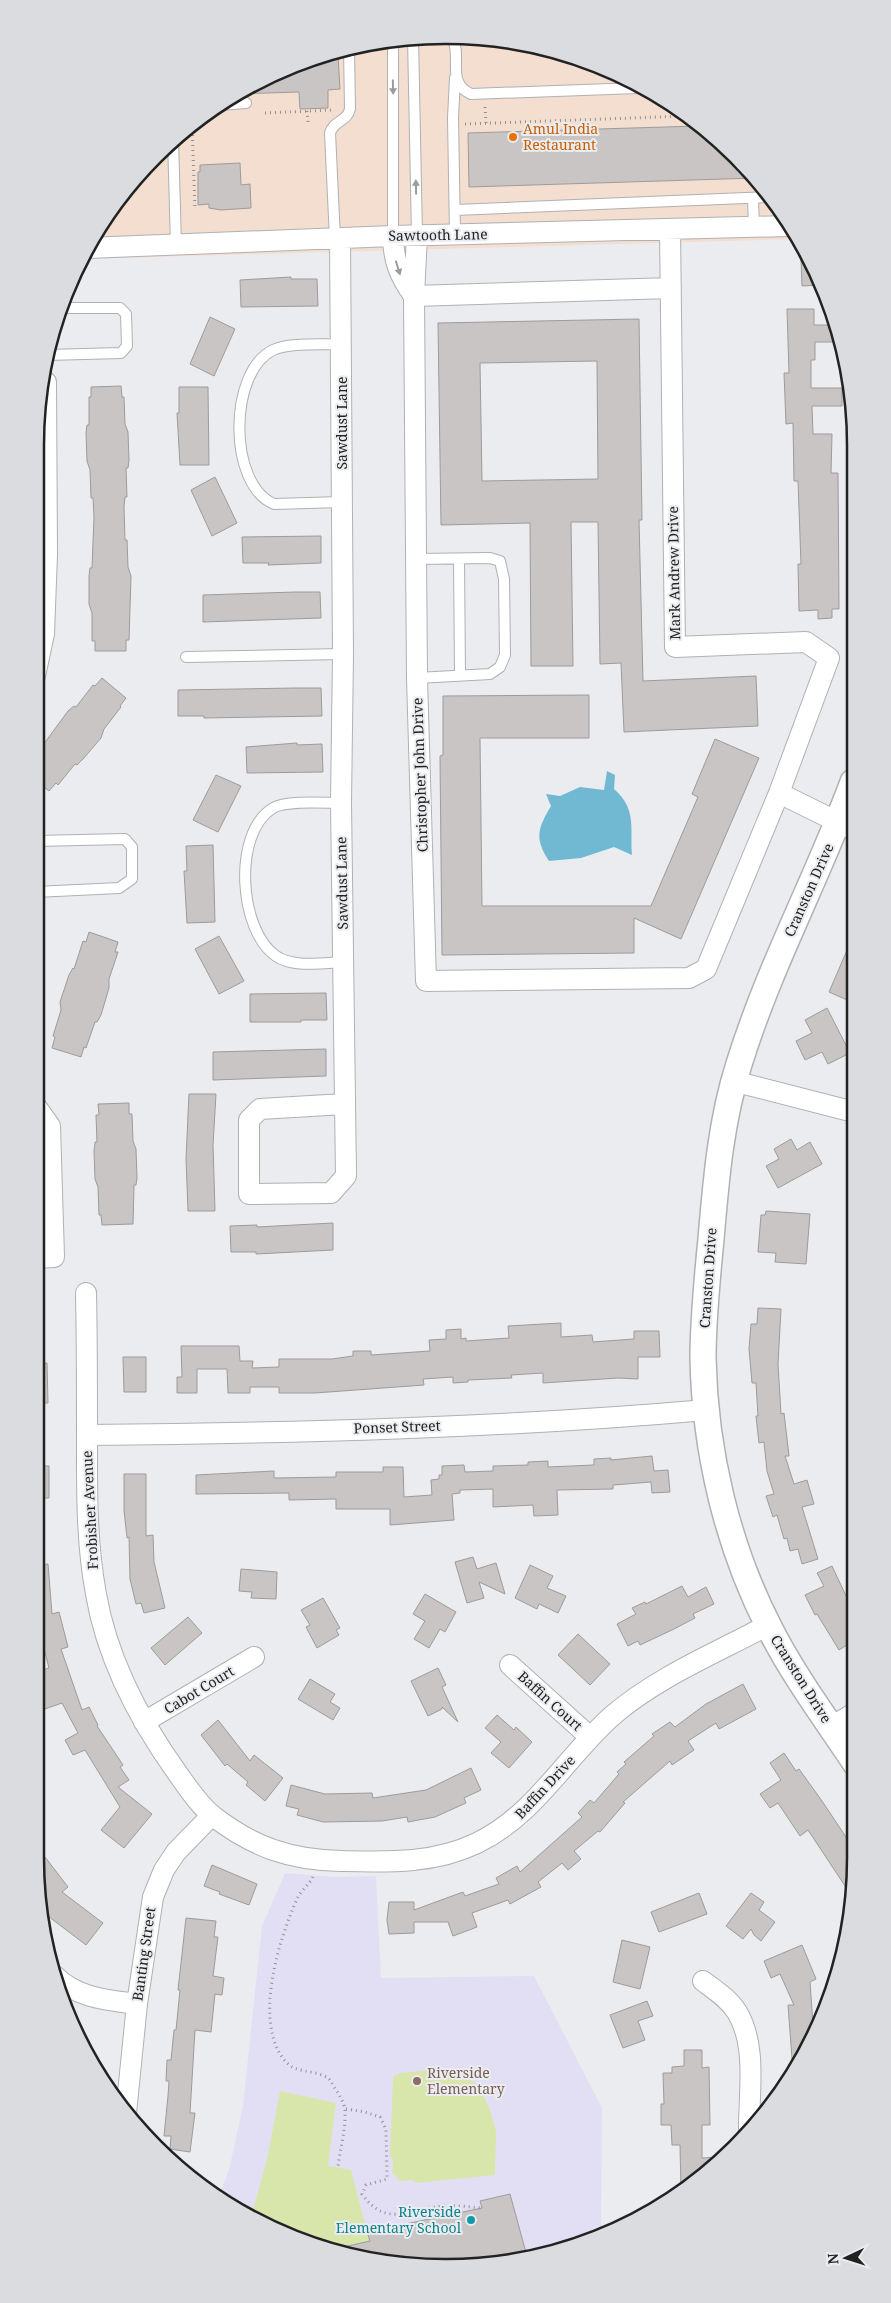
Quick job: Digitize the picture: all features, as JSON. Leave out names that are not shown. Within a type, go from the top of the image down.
[{"type":"street","name":"Sawtooth Lane","points":[[96,248],[393,236],[782,226]]},
{"type":"street","name":"Mark Andrew Drive","points":[[670,229],[675,647],[806,642],[829,658],[779,793],[706,969],[699,974]]},
{"type":"street","points":[[393,236],[393,253],[401,278],[414,296],[671,288]]},
{"type":"street","name":"Christopher John Drive","points":[[417,236],[414,296],[417,678],[426,981],[689,978],[699,974]]},
{"type":"street","name":"Sawdust Lane","points":[[337,239],[342,344],[343,654],[341,803],[346,1176],[331,1193],[249,1194],[249,1120],[260,1109],[344,1104]]},
{"type":"street","points":[[44,634],[47,554],[46,404]]},
{"type":"street","points":[[779,793],[846,827]]},
{"type":"street","name":"Cranston Drive","points":[[846,827],[759,1007],[733,1081],[721,1146],[708,1265],[704,1330],[706,1410],[711,1446],[724,1507],[742,1564],[768,1626],[790,1665],[847,1751]]},
{"type":"street","points":[[733,1081],[847,1110]]},
{"type":"street","points":[[44,1118],[50,1126],[54,1256],[44,1257]]},
{"type":"street","name":"Frobisher Avenue","points":[[86,1293],[89,1540],[102,1623],[110,1649],[144,1722],[191,1792],[212,1815]]},
{"type":"street","name":"Ponset Street","points":[[87,1435],[250,1433],[601,1419],[706,1410]]},
{"type":"street","name":"Baffin Drive","points":[[212,1815],[253,1841],[282,1855],[320,1861],[428,1860],[473,1846],[496,1834],[517,1818],[537,1799],[590,1738],[614,1715],[650,1687],[768,1626]]},
{"type":"street","name":"Cabot Court","points":[[144,1722],[254,1657]]},
{"type":"street","name":"Baffin Court","points":[[510,1665],[590,1738]]},
{"type":"street","points":[[831,1727],[847,1717]]},
{"type":"street","name":"Banting Street","points":[[127,2102],[137,2004],[153,1897],[164,1870],[176,1852],[212,1815]]},
{"type":"street","points":[[703,1981],[721,1994],[737,2011],[747,2034],[750,2120]]},
{"type":"street","points":[[64,1985],[85,1995],[137,2004]]},
{"type":"lane","points":[[454,44],[457,53],[453,125],[455,235]]},
{"type":"lane","points":[[413,45],[417,236]]},
{"type":"lane","points":[[393,47],[393,236]]},
{"type":"lane","points":[[337,239],[330,132],[333,125],[347,117],[350,109],[349,55]]},
{"type":"lane","points":[[455,74],[461,88],[471,94],[629,88]]},
{"type":"lane","points":[[234,104],[246,104]]},
{"type":"lane","points":[[173,150],[176,245]]},
{"type":"lane","points":[[455,210],[761,197]]},
{"type":"lane","points":[[753,198],[754,227]]},
{"type":"lane","points":[[54,355],[121,353],[127,346],[126,314],[120,308],[68,308]]},
{"type":"lane","points":[[342,344],[282,346],[271,350],[256,365],[248,381],[239,415],[242,455],[256,490],[264,500],[274,504],[342,502]]},
{"type":"lane","points":[[416,559],[490,558],[500,561],[504,579],[505,655],[500,667],[490,674],[417,678]]},
{"type":"lane","points":[[459,559],[460,676]]},
{"type":"lane","points":[[186,657],[343,654]]},
{"type":"lane","points":[[341,803],[281,805],[272,809],[259,824],[249,847],[246,864],[246,882],[251,919],[257,934],[265,947],[277,957],[290,962],[343,962]]},
{"type":"lane","points":[[44,842],[125,839],[132,847],[132,879],[119,888],[44,892]]},
{"type":"path","points":[[265,112],[339,110]]},
{"type":"path","points":[[307,111],[308,122]]},
{"type":"path","points":[[453,125],[676,116]]},
{"type":"path","points":[[192,134],[195,210]]},
{"type":"path","points":[[320,1861],[311,1880],[298,1897],[279,1946],[273,1969],[270,1994],[272,2027],[276,2047],[286,2063],[299,2070],[330,2079],[346,2109],[338,2167]]},
{"type":"path","points":[[346,2109],[380,2117],[386,2129],[387,2179],[366,2185],[362,2194],[381,2213],[396,2216],[447,2206],[482,2208]]},
{"type":"shaded area","points":[[446,44],[498,47],[549,57],[599,74],[669,111],[730,161],[764,201],[780,222],[790,239],[90,259],[111,222],[143,181],[181,143],[222,111],[292,74],[342,57],[393,47]]},
{"type":"shaded area","name":"Riverside Elementary","points":[[285,1873],[335,1877],[376,1876],[381,1978],[534,1976],[602,2108],[601,2228],[549,2246],[498,2256],[446,2259],[393,2256],[342,2246],[292,2229],[268,2218],[221,2191],[229,2170],[243,2106],[262,1926]]},
{"type":"green space","points":[[442,2069],[462,2072],[478,2086],[489,2107],[496,2131],[495,2175],[416,2183],[413,2180],[400,2181],[392,2172],[393,2161],[390,2156],[393,2077],[400,2073]]},
{"type":"green space","points":[[280,2091],[336,2103],[328,2166],[351,2170],[372,2253],[352,2248],[351,2245],[344,2247],[316,2238],[292,2229],[253,2210],[268,2155]]},
{"type":"water","points":[[607,771],[615,775],[614,789],[621,796],[629,812],[631,819],[632,855],[614,847],[581,858],[549,861],[541,846],[540,839],[543,821],[551,806],[546,794],[560,796],[580,787],[604,790]]},
{"type":"building","points":[[338,58],[340,89],[328,90],[328,108],[300,109],[299,92],[253,93],[292,74]]},
{"type":"building","points":[[689,126],[730,161],[746,178],[469,187],[468,133]]},
{"type":"building","points":[[240,163],[241,185],[250,184],[251,208],[221,210],[209,208],[209,204],[198,205],[198,172],[200,172],[200,165]]},
{"type":"building","points":[[801,260],[814,285],[802,286]]},
{"type":"building","points":[[291,277],[291,279],[317,279],[318,306],[241,307],[240,280]]},
{"type":"building","points":[[787,309],[814,309],[814,325],[829,325],[834,342],[815,342],[815,360],[811,360],[811,388],[842,388],[842,406],[812,406],[813,434],[832,434],[831,473],[838,473],[839,609],[832,609],[832,618],[818,619],[818,610],[799,611],[798,564],[801,564],[798,481],[794,481],[793,423],[786,424],[784,373],[789,373]]},
{"type":"building","points":[[210,317],[235,329],[214,376],[190,364]]},
{"type":"building","points":[[639,319],[642,520],[639,520],[643,681],[756,676],[758,726],[624,732],[621,663],[600,664],[598,522],[571,522],[573,666],[531,666],[530,523],[441,525],[438,323]],"holes":[[[597,361],[598,479],[482,481],[480,363]]]},
{"type":"building","points":[[121,386],[122,397],[124,397],[125,424],[128,432],[129,460],[128,468],[126,468],[127,497],[125,497],[124,507],[125,540],[127,540],[128,567],[131,576],[129,640],[126,640],[126,651],[95,651],[95,641],[92,641],[92,613],[89,604],[89,576],[90,568],[92,568],[94,517],[90,470],[87,461],[86,433],[87,425],[89,425],[89,397],[91,397],[91,387]]},
{"type":"building","points":[[179,387],[208,387],[209,465],[180,465],[177,413],[179,413]]},
{"type":"building","points":[[215,477],[237,523],[212,536],[191,490]]},
{"type":"building","points":[[321,536],[321,563],[268,565],[269,563],[243,563],[242,537]]},
{"type":"building","points":[[320,592],[321,618],[203,622],[203,595]]},
{"type":"building","points":[[102,678],[126,698],[104,729],[101,738],[77,765],[75,764],[58,785],[56,783],[49,791],[44,787],[44,744],[68,711],[74,706],[76,707],[93,685],[95,686]]},
{"type":"building","points":[[321,688],[322,716],[204,718],[204,716],[178,716],[178,690]]},
{"type":"building","points":[[589,695],[589,738],[480,738],[482,906],[651,906],[698,797],[692,794],[715,739],[759,758],[681,939],[634,918],[634,953],[442,955],[440,756],[443,755],[443,696]]},
{"type":"building","points":[[297,743],[297,745],[322,744],[323,772],[247,773],[246,747]]},
{"type":"building","points":[[216,775],[241,786],[218,832],[193,820]]},
{"type":"building","points":[[213,845],[215,922],[187,923],[184,871],[187,871],[186,846]]},
{"type":"building","points":[[89,932],[118,942],[115,952],[118,952],[109,979],[109,988],[101,1015],[97,1022],[95,1022],[81,1057],[52,1048],[55,1037],[53,1036],[61,1010],[60,1002],[83,941],[86,942]]},
{"type":"building","points":[[219,936],[244,981],[219,994],[195,949]]},
{"type":"building","points":[[847,950],[847,1000],[829,992]]},
{"type":"building","points":[[326,993],[327,1020],[250,1022],[250,994]]},
{"type":"building","points":[[827,1008],[847,1047],[847,1054],[828,1064],[822,1052],[805,1060],[796,1041],[812,1033],[805,1020]]},
{"type":"building","points":[[326,1049],[326,1076],[213,1080],[213,1052]]},
{"type":"building","points":[[189,1094],[216,1094],[213,1145],[215,1211],[188,1211],[186,1159]]},
{"type":"building","points":[[129,1103],[129,1114],[132,1114],[133,1141],[136,1149],[137,1178],[136,1185],[134,1185],[133,1224],[102,1225],[101,1215],[99,1215],[98,1187],[95,1179],[94,1151],[95,1142],[97,1142],[96,1115],[99,1115],[98,1104]]},
{"type":"building","points":[[791,1139],[797,1150],[810,1142],[822,1164],[778,1188],[766,1166],[779,1159],[774,1149]]},
{"type":"building","points":[[766,1211],[810,1214],[806,1264],[775,1262],[776,1253],[758,1252],[761,1215],[765,1215]]},
{"type":"building","points":[[333,1223],[333,1250],[256,1254],[256,1252],[231,1252],[230,1226],[257,1225],[257,1227]]},
{"type":"building","points":[[758,1308],[781,1309],[778,1364],[781,1414],[784,1413],[789,1456],[785,1456],[794,1484],[807,1480],[814,1504],[802,1507],[818,1559],[802,1564],[798,1549],[790,1551],[787,1538],[784,1539],[777,1515],[773,1517],[766,1496],[774,1494],[767,1471],[764,1442],[759,1443],[756,1416],[758,1416],[756,1383],[752,1383],[749,1349],[751,1324],[757,1324]]},
{"type":"building","points":[[561,1323],[561,1337],[592,1335],[593,1342],[634,1339],[634,1331],[659,1331],[660,1357],[638,1357],[638,1379],[618,1378],[543,1383],[543,1373],[511,1375],[512,1378],[468,1380],[468,1382],[453,1383],[453,1377],[423,1379],[424,1385],[315,1393],[279,1393],[279,1387],[250,1387],[250,1393],[228,1393],[227,1369],[197,1369],[197,1393],[177,1393],[177,1377],[182,1377],[181,1346],[239,1346],[240,1361],[253,1361],[252,1368],[279,1367],[279,1359],[332,1359],[353,1356],[353,1351],[371,1351],[371,1355],[430,1351],[429,1340],[446,1339],[446,1330],[461,1329],[461,1339],[466,1338],[466,1341],[509,1338],[508,1326]]},
{"type":"building","points":[[123,1357],[146,1357],[146,1392],[124,1392]]},
{"type":"building","points":[[44,1363],[47,1363],[48,1403],[44,1403]]},
{"type":"building","points":[[652,1456],[654,1471],[668,1470],[670,1492],[652,1493],[651,1482],[613,1485],[613,1489],[557,1490],[558,1515],[534,1516],[533,1505],[493,1507],[493,1489],[460,1490],[460,1493],[452,1494],[454,1520],[390,1525],[390,1509],[336,1509],[336,1499],[289,1500],[289,1493],[196,1494],[196,1475],[274,1471],[274,1478],[336,1477],[336,1472],[383,1472],[383,1467],[403,1467],[404,1497],[432,1495],[431,1480],[439,1479],[439,1475],[442,1475],[442,1466],[464,1465],[465,1472],[493,1471],[493,1466],[528,1465],[528,1462],[548,1461],[548,1467],[594,1465],[594,1459],[611,1458],[611,1460]]},
{"type":"building","points":[[44,1466],[49,1466],[49,1498],[44,1498]]},
{"type":"building","points":[[124,1474],[146,1474],[146,1536],[153,1535],[154,1562],[165,1608],[144,1613],[141,1603],[136,1604],[130,1579],[129,1537],[127,1538],[124,1510]]},
{"type":"building","points":[[473,1557],[477,1569],[496,1563],[505,1594],[479,1582],[484,1598],[467,1603],[455,1562]]},
{"type":"building","points":[[44,1564],[48,1564],[52,1614],[59,1612],[68,1647],[61,1649],[82,1710],[89,1707],[97,1726],[123,1765],[120,1767],[129,1780],[118,1787],[152,1814],[124,1848],[101,1830],[120,1807],[85,1750],[73,1755],[65,1740],[78,1733],[62,1703],[45,1709],[44,1706],[44,1670],[49,1668],[44,1649]]},
{"type":"building","points":[[530,1565],[553,1576],[547,1588],[566,1596],[558,1613],[539,1604],[537,1609],[515,1598]]},
{"type":"building","points":[[832,1566],[847,1598],[847,1645],[839,1650],[817,1614],[815,1615],[805,1595],[824,1586],[817,1573]]},
{"type":"building","points":[[241,1569],[277,1572],[276,1599],[251,1598],[252,1592],[239,1591]]},
{"type":"building","points":[[682,1586],[688,1597],[706,1587],[714,1604],[693,1614],[695,1618],[674,1629],[640,1645],[638,1641],[628,1646],[617,1624],[636,1614],[632,1608],[645,1602],[646,1604]]},
{"type":"building","points":[[425,1594],[456,1612],[445,1632],[440,1629],[429,1648],[414,1639],[425,1621],[413,1614]]},
{"type":"building","points":[[323,1598],[340,1628],[336,1630],[339,1635],[317,1648],[306,1627],[310,1625],[301,1610]]},
{"type":"building","points":[[188,1617],[202,1633],[165,1665],[151,1648]]},
{"type":"building","points":[[578,1634],[610,1664],[590,1685],[558,1655]]},
{"type":"building","points":[[438,1668],[446,1685],[442,1687],[458,1722],[442,1707],[442,1709],[428,1716],[411,1681]]},
{"type":"building","points":[[310,1679],[335,1694],[330,1702],[340,1708],[333,1720],[298,1699]]},
{"type":"building","points":[[743,1684],[756,1709],[719,1729],[716,1723],[688,1741],[694,1750],[672,1765],[670,1761],[623,1802],[625,1803],[600,1832],[598,1831],[574,1851],[581,1859],[568,1870],[562,1863],[538,1882],[541,1887],[510,1904],[508,1900],[472,1913],[477,1927],[453,1936],[448,1922],[414,1922],[414,1933],[389,1934],[387,1920],[389,1902],[414,1902],[414,1910],[463,1892],[465,1896],[499,1884],[496,1878],[517,1866],[520,1872],[582,1817],[578,1813],[590,1800],[594,1803],[619,1774],[617,1772],[626,1764],[624,1762],[654,1736],[652,1734],[670,1722],[675,1727],[706,1704]]},
{"type":"building","points":[[497,1715],[514,1730],[516,1727],[532,1742],[509,1768],[491,1753],[501,1742],[485,1728]]},
{"type":"building","points":[[218,1720],[250,1761],[254,1755],[283,1778],[265,1801],[246,1785],[248,1782],[227,1764],[225,1766],[201,1735]]},
{"type":"building","points":[[784,1753],[796,1771],[799,1769],[847,1838],[846,1887],[808,1830],[800,1836],[778,1803],[770,1808],[760,1794],[781,1780],[770,1763]]},
{"type":"building","points":[[471,1768],[481,1790],[464,1798],[466,1803],[435,1817],[408,1822],[407,1817],[382,1821],[323,1822],[297,1815],[299,1809],[286,1806],[291,1785],[325,1794],[372,1793],[373,1798],[426,1790]]},
{"type":"building","points":[[44,1858],[68,1887],[62,1892],[103,1923],[86,1945],[48,1916]]},
{"type":"building","points":[[212,1865],[257,1884],[249,1905],[219,1894],[220,1892],[204,1886]]},
{"type":"building","points":[[699,1893],[707,1914],[659,1932],[651,1912]]},
{"type":"building","points":[[751,1893],[764,1902],[759,1910],[775,1922],[761,1941],[754,1935],[751,1929],[743,1939],[726,1926]]},
{"type":"building","points":[[186,1918],[216,1921],[214,1937],[218,1937],[213,1976],[224,1978],[222,1995],[215,1994],[211,2032],[195,2030],[190,2113],[195,2113],[190,2152],[170,2149],[171,2136],[164,2136],[169,2081],[166,2081],[167,2060],[171,2060],[174,2030],[176,2030],[180,1990],[178,1990]]},
{"type":"building","points":[[622,1940],[650,1947],[640,1989],[613,1982]]},
{"type":"building","points":[[802,1945],[816,1979],[810,1982],[813,2020],[792,2060],[788,2005],[794,2005],[780,1974],[771,1978],[764,1961]]},
{"type":"building","points":[[647,2001],[653,2016],[638,2021],[645,2040],[623,2048],[610,2015]]},
{"type":"building","points":[[684,2050],[702,2050],[702,2068],[709,2067],[710,2125],[702,2125],[702,2158],[713,2157],[681,2183],[680,2145],[672,2145],[671,2125],[661,2125],[661,2104],[664,2104],[663,2073],[672,2073],[672,2067],[684,2066]]},
{"type":"building","name":"Riverside Elementary School","points":[[510,2194],[526,2252],[498,2256],[446,2259],[393,2256],[345,2247],[370,2241],[367,2232],[482,2208],[480,2201]]},
{"type":"place","name":"Amul India Restaurant","points":[[513,137]]},
{"type":"place","name":"Riverside Elementary","points":[[417,2081]]},
{"type":"place","name":"Riverside Elementary School","points":[[471,2220]]}]
